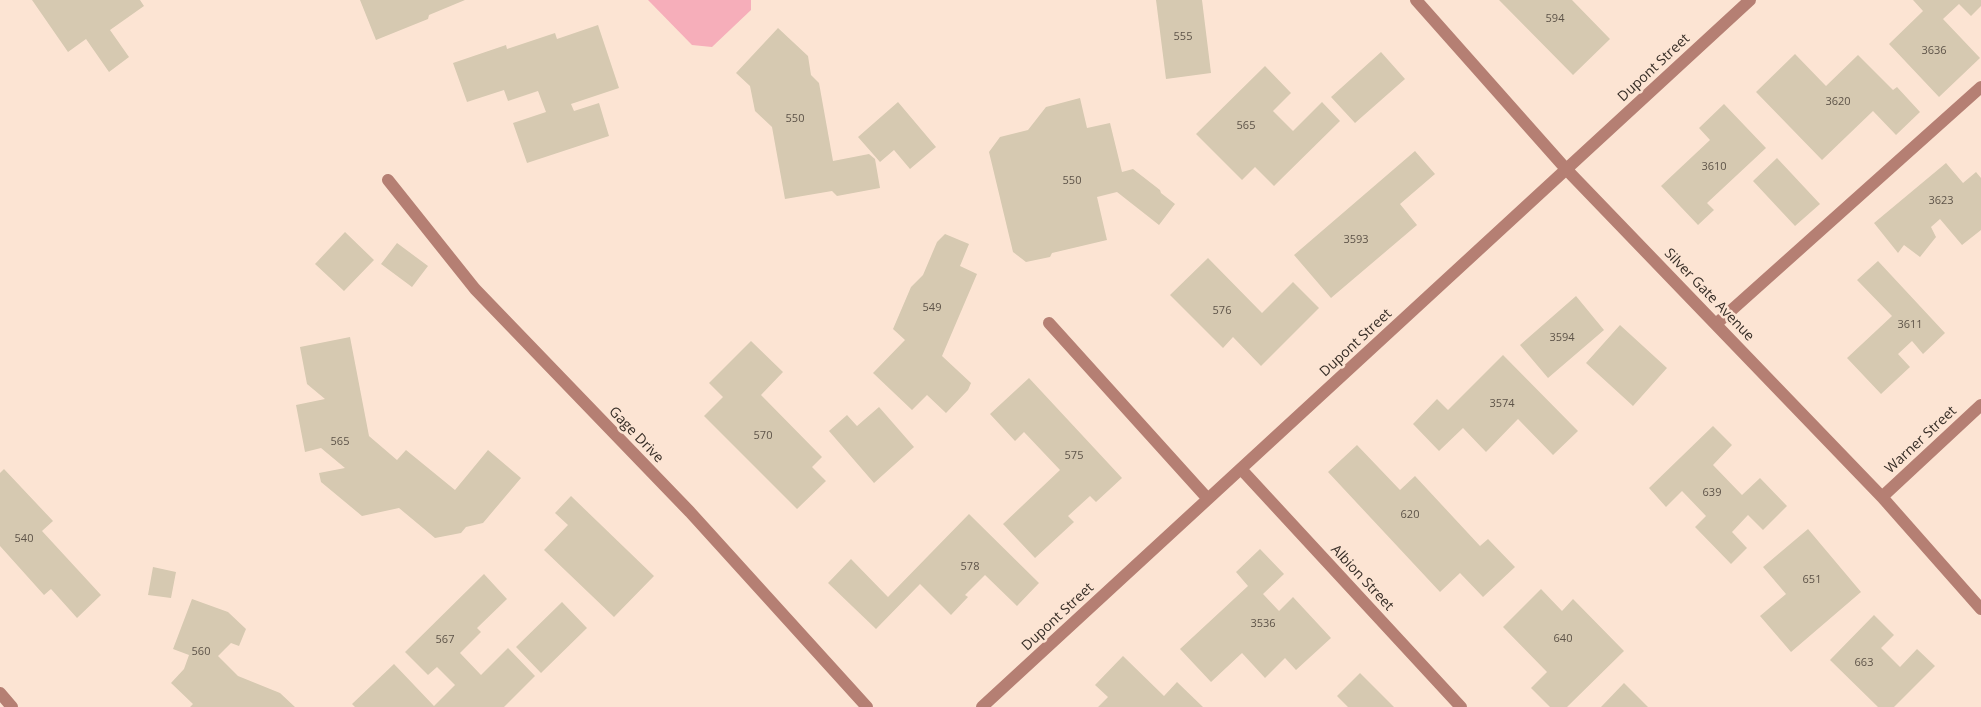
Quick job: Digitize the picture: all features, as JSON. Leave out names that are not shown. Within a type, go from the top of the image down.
[{"type":"street","name":"Silver Gate Avenue","points":[[1416,0],[1566,169],[1882,497],[1981,609]]},
{"type":"street","name":"Dupont Street","points":[[982,707],[1750,0]]},
{"type":"street","points":[[1716,324],[1981,86]]},
{"type":"street","name":"Gage Drive","points":[[388,180],[475,288],[690,512],[866,707]]},
{"type":"street","points":[[1049,323],[1208,499]]},
{"type":"street","name":"Warner Street","points":[[1882,497],[1981,405]]},
{"type":"street","name":"Albion Street","points":[[1241,469],[1461,707]]},
{"type":"street","points":[[0,693],[12,707]]},
{"type":"shaded area","points":[[648,0],[751,0],[751,10],[712,47],[692,45]]},
{"type":"building","points":[[32,0],[140,0],[144,6],[110,30],[129,57],[109,72],[86,39],[68,52]]},
{"type":"building","points":[[360,0],[465,0],[429,15],[428,19],[376,40]]},
{"type":"building","points":[[1156,0],[1202,0],[1211,73],[1166,79]]},
{"type":"building","points":[[1499,0],[1572,0],[1610,39],[1573,75]]},
{"type":"building","points":[[1913,0],[1981,0],[1981,6],[1971,16],[1959,4],[1943,19],[1980,58],[1939,97],[1889,44],[1923,11]]},
{"type":"building","points":[[598,25],[619,88],[571,104],[574,111],[599,103],[609,136],[527,163],[513,123],[546,112],[538,91],[508,101],[504,90],[467,102],[453,63],[506,45],[507,49],[555,33],[557,39]]},
{"type":"building","points":[[778,28],[808,56],[811,75],[819,83],[833,161],[869,154],[875,159],[880,188],[837,196],[832,191],[785,199],[772,127],[755,111],[750,86],[736,73]]},
{"type":"building","points":[[1381,52],[1405,79],[1355,123],[1331,97]]},
{"type":"building","points":[[1795,54],[1826,86],[1858,55],[1893,90],[1897,87],[1920,112],[1896,135],[1873,111],[1822,160],[1756,92]]},
{"type":"building","points":[[1265,66],[1291,93],[1273,111],[1293,131],[1322,102],[1340,121],[1274,186],[1255,167],[1242,180],[1196,134]]},
{"type":"building","points":[[1080,98],[1087,128],[1110,123],[1122,172],[1133,169],[1175,204],[1159,225],[1117,192],[1097,197],[1107,240],[1052,253],[1050,257],[1026,262],[1013,252],[989,152],[1000,137],[1028,130],[1046,107]]},
{"type":"building","points":[[898,102],[936,147],[910,169],[894,150],[880,162],[858,137]]},
{"type":"building","points":[[1724,104],[1766,148],[1707,203],[1714,210],[1698,225],[1661,186],[1710,140],[1699,128]]},
{"type":"building","points":[[1415,151],[1435,174],[1400,204],[1417,225],[1331,298],[1294,255]]},
{"type":"building","points":[[1777,158],[1820,204],[1795,226],[1753,181]]},
{"type":"building","points":[[1946,163],[1963,183],[1976,172],[1981,178],[1981,230],[1962,245],[1940,219],[1931,227],[1936,237],[1920,257],[1904,245],[1898,253],[1874,223]]},
{"type":"building","points":[[345,232],[374,260],[344,291],[315,264]]},
{"type":"building","points":[[945,234],[969,244],[960,266],[977,274],[942,356],[971,383],[968,390],[946,413],[927,395],[912,410],[873,373],[905,340],[893,329],[911,287],[923,275],[937,242]]},
{"type":"building","points":[[397,243],[428,266],[412,287],[381,264]]},
{"type":"building","points":[[1208,258],[1262,313],[1293,282],[1319,308],[1261,366],[1233,337],[1223,348],[1170,295]]},
{"type":"building","points":[[1878,261],[1945,333],[1923,354],[1912,341],[1898,354],[1910,367],[1881,394],[1847,358],[1892,316],[1857,280]]},
{"type":"building","points":[[1576,296],[1604,330],[1548,378],[1520,345]]},
{"type":"building","points":[[1620,325],[1667,368],[1633,406],[1586,363]]},
{"type":"building","points":[[350,337],[369,436],[397,460],[406,450],[455,490],[488,450],[521,478],[483,523],[466,527],[461,533],[435,538],[399,508],[362,516],[321,482],[319,473],[345,468],[321,448],[305,452],[296,405],[325,399],[307,384],[300,347]]},
{"type":"building","points":[[751,341],[783,372],[761,395],[822,457],[812,467],[826,481],[797,509],[704,416],[723,397],[709,383]]},
{"type":"building","points":[[1503,355],[1578,431],[1553,455],[1518,419],[1486,452],[1463,428],[1439,451],[1413,424],[1437,399],[1448,410]]},
{"type":"building","points":[[1029,378],[1122,478],[1096,502],[1090,496],[1068,516],[1074,522],[1035,558],[1003,524],[1060,470],[1024,432],[1015,441],[990,414]]},
{"type":"building","points":[[879,407],[914,447],[874,483],[829,431],[847,415],[857,426]]},
{"type":"building","points":[[1713,426],[1732,445],[1713,465],[1742,495],[1760,478],[1787,506],[1763,530],[1748,515],[1732,532],[1747,548],[1731,564],[1695,527],[1706,516],[1682,491],[1666,507],[1649,488]]},
{"type":"building","points":[[1357,445],[1400,490],[1415,476],[1480,546],[1488,539],[1515,567],[1483,597],[1460,573],[1440,592],[1328,472]]},
{"type":"building","points":[[4,469],[53,521],[42,531],[101,595],[77,618],[51,589],[44,595],[0,546],[0,473]]},
{"type":"building","points":[[571,496],[654,576],[614,617],[544,550],[568,525],[555,513]]},
{"type":"building","points":[[969,514],[1039,583],[1017,606],[985,575],[965,595],[968,597],[951,615],[920,584],[876,629],[828,583],[851,559],[888,597]]},
{"type":"building","points":[[1808,529],[1861,592],[1791,652],[1760,616],[1786,594],[1763,567]]},
{"type":"building","points":[[1260,549],[1284,574],[1263,594],[1279,611],[1293,597],[1331,638],[1296,670],[1285,658],[1265,678],[1242,653],[1211,682],[1180,649],[1248,586],[1236,572]]},
{"type":"building","points":[[153,567],[176,572],[171,598],[148,595]]},
{"type":"building","points":[[484,574],[507,599],[477,628],[481,632],[460,653],[481,675],[508,648],[535,676],[504,707],[355,707],[352,704],[394,664],[434,706],[455,685],[437,667],[428,675],[405,652]]},
{"type":"building","points":[[1541,589],[1562,611],[1573,599],[1624,651],[1567,707],[1550,707],[1531,688],[1547,672],[1503,627]]},
{"type":"building","points":[[192,599],[228,612],[246,629],[239,646],[231,643],[218,656],[238,676],[280,693],[295,707],[190,707],[193,704],[171,683],[184,669],[189,655],[173,649]]},
{"type":"building","points":[[562,602],[587,628],[541,673],[516,647]]},
{"type":"building","points":[[1874,615],[1894,635],[1881,648],[1900,667],[1917,649],[1935,666],[1894,707],[1878,707],[1830,660]]},
{"type":"building","points":[[1123,656],[1164,696],[1177,682],[1203,707],[1098,707],[1108,697],[1095,685]]},
{"type":"building","points":[[1360,673],[1394,707],[1348,707],[1337,696]]},
{"type":"building","points":[[1624,683],[1648,707],[1601,707]]}]
